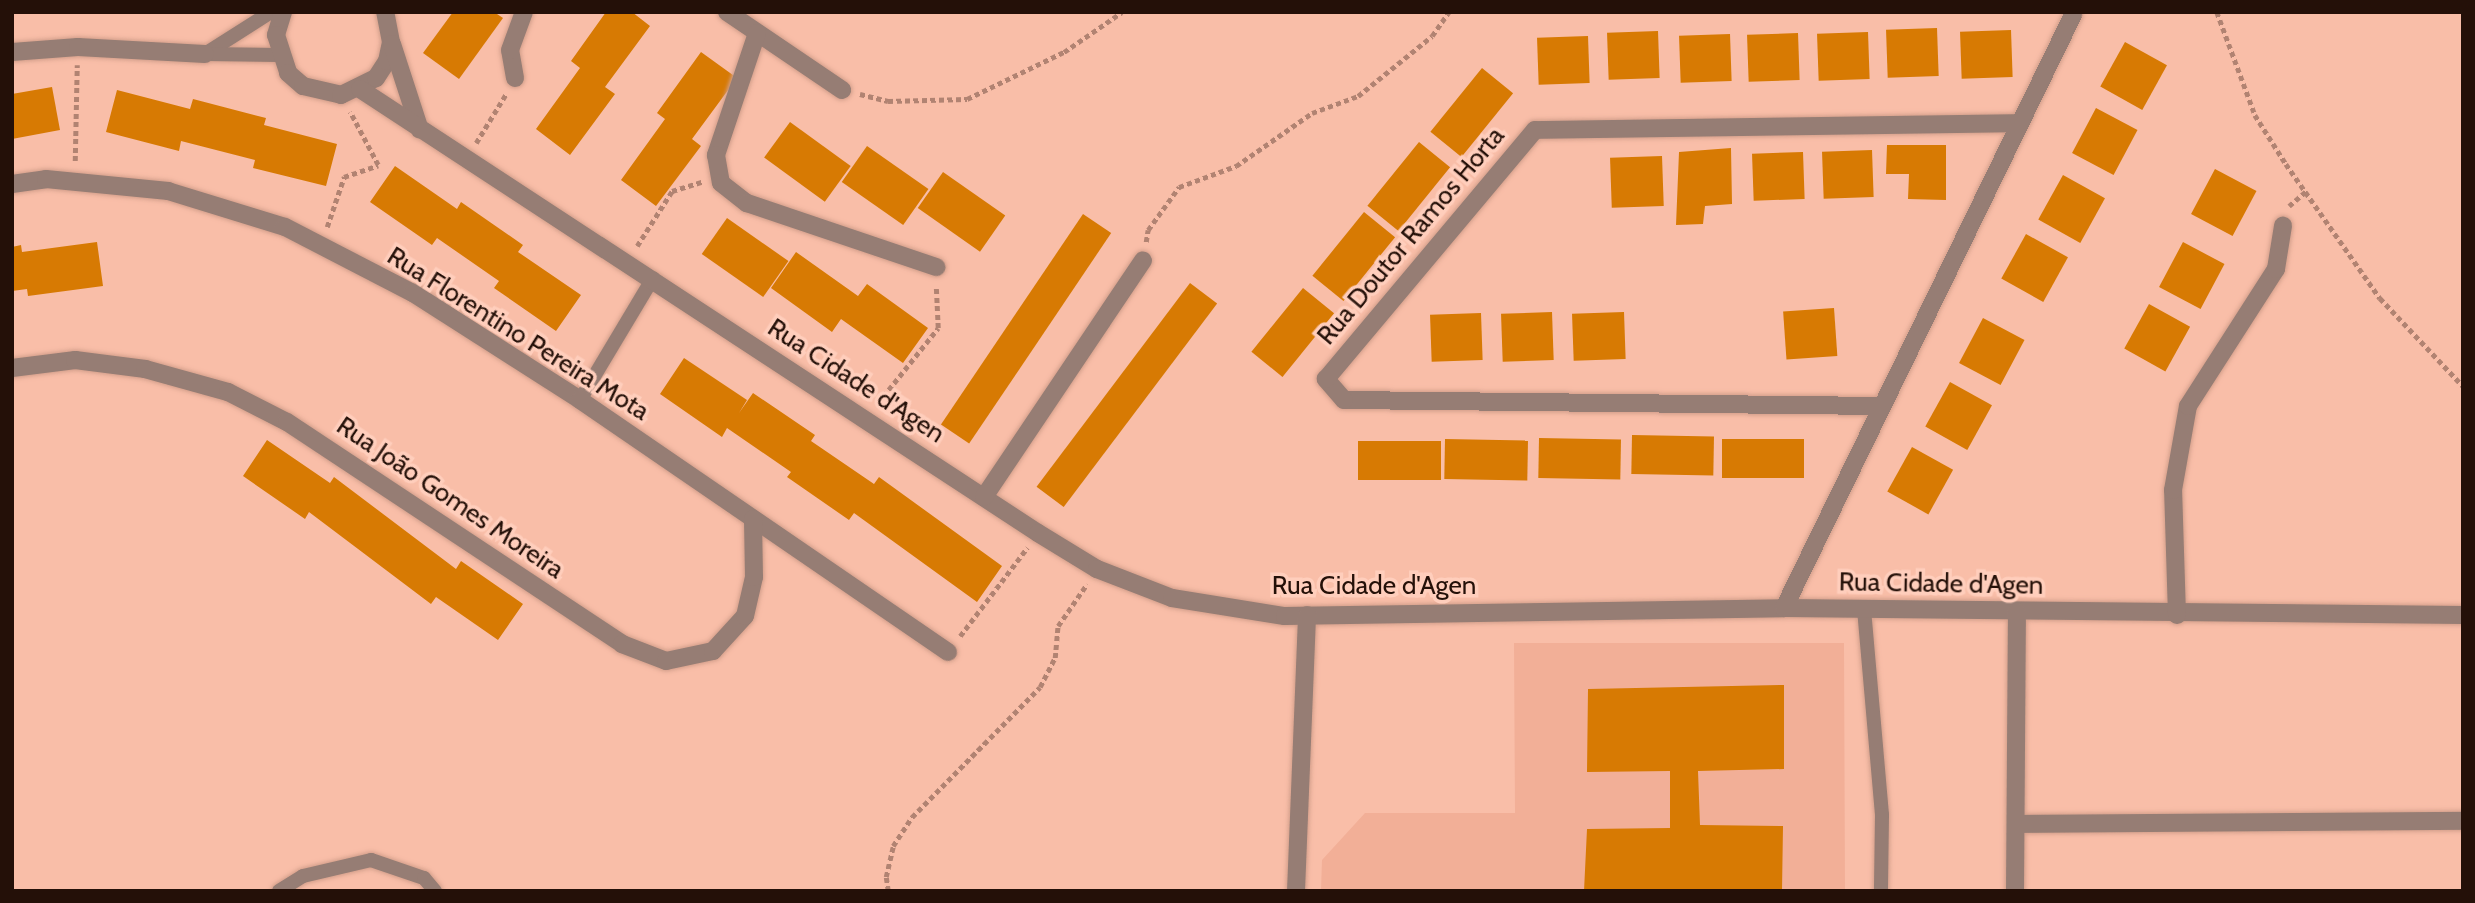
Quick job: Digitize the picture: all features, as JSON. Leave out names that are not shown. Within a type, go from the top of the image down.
[{"type":"street","points":[[283,12],[276,35],[279,55],[288,73],[303,86],[321,94],[341,95],[360,89],[387,61],[391,42]]},
{"type":"street","points":[[385,12],[391,42],[421,130]]},
{"type":"street","points":[[515,78],[510,50],[524,12]]},
{"type":"street","points":[[727,12],[842,90]]},
{"type":"street","points":[[1784,608],[2073,15]]},
{"type":"street","points":[[757,33],[716,155],[721,183],[747,203],[936,267]]},
{"type":"street","points":[[12,51],[78,47],[205,54]]},
{"type":"street","name":"Rua Cidade d'Agen","points":[[360,89],[653,278],[1038,533],[1097,569],[1172,598],[1307,615],[1784,608],[2176,615],[2463,615]]},
{"type":"street","name":"Rua Doutor Ramos Horta","points":[[1882,406],[1344,400],[1325,379],[1535,130],[2020,124]]},
{"type":"street","name":"Rua Florentino Pereira Mota","points":[[12,184],[46,179],[168,191],[285,227],[413,293],[580,400],[948,652]]},
{"type":"street","points":[[2176,615],[2173,490],[2188,406],[2276,269],[2283,226]]},
{"type":"street","points":[[984,497],[1143,260]]},
{"type":"street","name":"Rua João Gomes Moreira","points":[[12,368],[75,360],[145,369],[228,392],[287,422],[622,644],[666,661],[713,651],[745,616],[754,577],[753,519]]},
{"type":"street","points":[[2015,891],[2017,612]]},
{"type":"street","points":[[1296,891],[1307,615]]},
{"type":"street","points":[[2016,824],[2463,821]]},
{"type":"lane","points":[[205,54],[271,12]]},
{"type":"lane","points":[[205,54],[279,55]]},
{"type":"lane","points":[[580,400],[653,278]]},
{"type":"lane","points":[[1864,609],[1882,815],[1881,891]]},
{"type":"lane","points":[[279,891],[303,876],[371,860],[424,878],[435,891]]},
{"type":"path","points":[[842,90],[888,101],[967,99],[1063,52],[1122,12]]},
{"type":"path","points":[[1143,260],[1148,229],[1178,187],[1236,166],[1312,113],[1358,96],[1432,36],[1449,12]]},
{"type":"path","points":[[2217,12],[2255,115],[2286,164],[2380,299],[2463,386]]},
{"type":"path","points":[[75,182],[78,47]]},
{"type":"path","points":[[467,159],[515,78]]},
{"type":"path","points":[[320,245],[344,177],[378,165],[341,95]]},
{"type":"path","points":[[627,262],[673,191],[719,176]]},
{"type":"path","points":[[865,420],[938,328],[936,267]]},
{"type":"path","points":[[948,652],[1038,533]]},
{"type":"path","points":[[888,891],[886,877],[893,846],[912,817],[1040,687],[1055,658],[1058,626],[1097,569]]},
{"type":"shaded area","points":[[1514,643],[1844,643],[1845,891],[1321,891],[1322,860],[1365,813],[1515,813]]},
{"type":"building","points":[[453,12],[494,12],[503,18],[459,79],[423,53]]},
{"type":"building","points":[[606,12],[632,12],[650,26],[605,87],[615,94],[570,155],[536,129],[580,68],[571,61]]},
{"type":"building","points":[[1937,28],[1939,76],[1888,78],[1886,30]]},
{"type":"building","points":[[2011,30],[2013,77],[1962,79],[1960,32]]},
{"type":"building","points":[[1658,31],[1660,78],[1609,80],[1607,33]]},
{"type":"building","points":[[1868,32],[1870,79],[1819,81],[1817,34]]},
{"type":"building","points":[[1798,33],[1800,80],[1749,82],[1747,35]]},
{"type":"building","points":[[1730,34],[1732,81],[1681,83],[1679,36]]},
{"type":"building","points":[[1588,36],[1590,83],[1539,85],[1537,38]]},
{"type":"building","points":[[2125,42],[2167,65],[2142,110],[2100,87]]},
{"type":"building","points":[[701,52],[737,78],[692,139],[701,146],[656,206],[621,180],[665,119],[657,113]]},
{"type":"building","points":[[1482,68],[1513,93],[1461,157],[1430,132]]},
{"type":"building","points":[[52,87],[60,130],[12,139],[12,94]]},
{"type":"building","points":[[117,90],[190,109],[193,99],[266,118],[264,125],[337,144],[326,186],[253,168],[255,160],[181,141],[179,151],[106,132]]},
{"type":"building","points":[[2096,108],[2137,130],[2114,175],[2072,153]]},
{"type":"building","points":[[790,122],[851,166],[825,202],[764,158]]},
{"type":"building","points":[[1419,142],[1450,167],[1398,231],[1367,206]]},
{"type":"building","points":[[1887,145],[1946,145],[1946,200],[1908,199],[1909,174],[1886,174]]},
{"type":"building","points":[[867,146],[928,189],[903,225],[842,182]]},
{"type":"building","points":[[1731,148],[1732,204],[1705,206],[1703,224],[1676,225],[1679,152]]},
{"type":"building","points":[[1872,150],[1874,197],[1824,199],[1822,152]]},
{"type":"building","points":[[1803,152],[1805,199],[1754,201],[1752,154]]},
{"type":"building","points":[[1662,156],[1664,206],[1612,208],[1610,158]]},
{"type":"building","points":[[395,166],[457,209],[461,202],[523,245],[518,252],[581,295],[556,331],[494,288],[499,281],[437,238],[432,245],[370,202]]},
{"type":"building","points":[[2215,169],[2256,191],[2233,236],[2191,214]]},
{"type":"building","points":[[943,172],[1005,216],[980,252],[918,208]]},
{"type":"building","points":[[2063,175],[2105,198],[2080,243],[2038,220]]},
{"type":"building","points":[[1364,212],[1395,237],[1343,301],[1312,276]]},
{"type":"building","points":[[1083,214],[1111,233],[969,444],[941,425]]},
{"type":"building","points":[[727,218],[788,261],[763,297],[702,254]]},
{"type":"building","points":[[2026,234],[2068,257],[2043,302],[2001,279]]},
{"type":"building","points":[[97,242],[103,286],[28,296],[27,289],[12,291],[12,247],[21,245],[22,252]]},
{"type":"building","points":[[2183,242],[2224,264],[2201,309],[2159,287]]},
{"type":"building","points":[[796,252],[858,296],[867,284],[928,328],[903,363],[841,319],[832,332],[771,288]]},
{"type":"building","points":[[1190,283],[1217,303],[1064,507],[1037,487]]},
{"type":"building","points":[[1303,288],[1334,313],[1282,377],[1251,352]]},
{"type":"building","points":[[2149,304],[2190,327],[2165,371],[2124,349]]},
{"type":"building","points":[[1834,308],[1837,356],[1786,359],[1783,312]]},
{"type":"building","points":[[1552,312],[1554,360],[1503,362],[1501,314]]},
{"type":"building","points":[[1624,312],[1626,359],[1574,361],[1572,314]]},
{"type":"building","points":[[1481,313],[1483,360],[1432,362],[1430,315]]},
{"type":"building","points":[[1983,318],[2024,340],[2001,385],[1959,363]]},
{"type":"building","points":[[684,358],[747,400],[739,413],[753,393],[815,435],[811,441],[874,484],[879,477],[1002,566],[977,602],[854,513],[849,520],[787,477],[791,472],[727,428],[722,437],[660,394]]},
{"type":"building","points":[[1950,382],[1992,405],[1967,450],[1925,427]]},
{"type":"building","points":[[1632,435],[1714,436],[1713,475],[1631,474]]},
{"type":"building","points":[[1539,438],[1621,439],[1620,479],[1538,478]]},
{"type":"building","points":[[1445,439],[1528,440],[1527,480],[1444,479]]},
{"type":"building","points":[[1722,439],[1804,439],[1804,478],[1722,478]]},
{"type":"building","points":[[267,440],[330,483],[334,477],[456,569],[461,561],[523,604],[498,640],[436,597],[431,604],[309,512],[305,519],[243,476]]},
{"type":"building","points":[[1358,441],[1441,441],[1441,480],[1358,480]]},
{"type":"building","points":[[1912,447],[1953,470],[1928,514],[1887,492]]},
{"type":"building","points":[[1784,685],[1784,769],[1698,771],[1700,825],[1783,826],[1782,891],[1584,891],[1587,829],[1670,828],[1670,771],[1587,772],[1588,689]]}]
